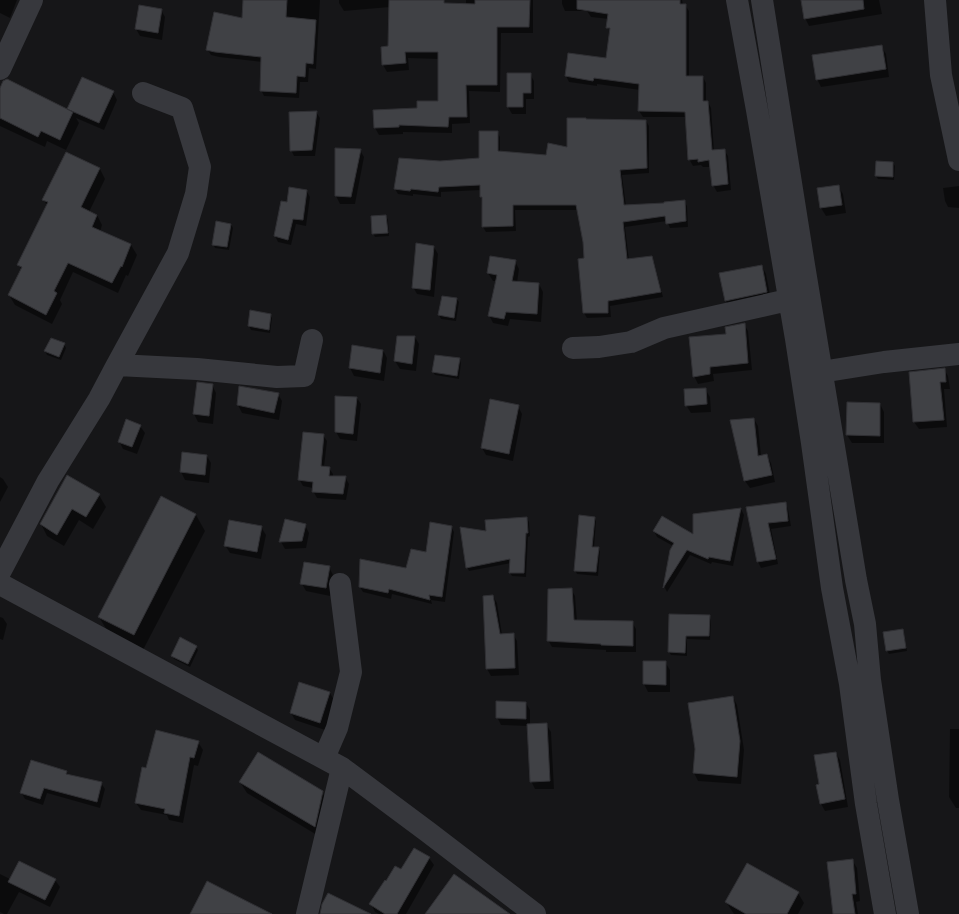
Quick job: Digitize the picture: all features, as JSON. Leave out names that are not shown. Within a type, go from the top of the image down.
[{"type":"street","points":[[0,69],[32,0]]},
{"type":"street","points":[[737,0],[768,108],[806,338],[812,443],[832,588],[860,682],[888,800],[908,914]]},
{"type":"street","points":[[762,0],[768,108],[788,300],[822,372],[856,580],[865,624],[860,682],[866,804],[885,914]]},
{"type":"street","points":[[935,0],[950,76],[959,160]]},
{"type":"street","points":[[0,572],[48,481],[99,399],[178,253],[196,194],[200,167],[182,108],[143,92]]},
{"type":"street","points":[[573,348],[598,347],[631,342],[664,328],[788,300]]},
{"type":"street","points":[[117,365],[197,369],[277,377],[304,376],[312,340]]},
{"type":"street","points":[[822,372],[884,362],[959,354]]},
{"type":"street","points":[[0,584],[333,763],[428,832],[535,914]]},
{"type":"street","points":[[307,914],[333,763],[337,728],[351,672],[340,584]]},
{"type":"street","points":[[866,804],[888,800]]},
{"type":"building","points":[[243,0],[287,0],[286,17],[316,20],[313,64],[306,63],[305,77],[297,76],[296,93],[260,91],[261,57],[206,50],[214,12],[242,18]]},
{"type":"building","points":[[389,0],[444,0],[444,3],[475,4],[475,0],[530,0],[529,27],[497,27],[497,85],[466,85],[467,117],[449,117],[448,127],[399,125],[399,127],[374,128],[373,110],[417,108],[417,101],[438,101],[438,52],[405,52],[406,63],[382,65],[381,47],[388,46]]},
{"type":"building","points":[[577,0],[680,0],[680,4],[686,4],[686,76],[703,76],[703,101],[708,101],[712,150],[725,149],[728,184],[712,186],[709,160],[698,162],[698,159],[688,160],[685,112],[638,111],[639,84],[594,78],[593,81],[565,76],[568,53],[606,58],[610,28],[606,28],[608,14],[577,9]]},
{"type":"building","points":[[801,0],[863,0],[864,9],[804,19]]},
{"type":"building","points":[[139,5],[162,9],[158,33],[135,29]]},
{"type":"building","points":[[882,45],[886,69],[816,80],[812,55]]},
{"type":"building","points":[[507,73],[531,73],[531,93],[523,93],[523,107],[507,107]]},
{"type":"building","points":[[82,77],[114,91],[99,123],[67,109]]},
{"type":"building","points":[[7,79],[73,112],[60,140],[41,131],[38,137],[0,118],[0,88],[3,81]]},
{"type":"building","points":[[317,111],[312,150],[290,151],[289,112]]},
{"type":"building","points":[[567,118],[646,120],[647,168],[620,170],[624,205],[664,203],[685,200],[686,221],[666,224],[665,216],[623,222],[627,259],[652,256],[661,292],[608,301],[608,313],[583,313],[578,259],[584,258],[583,242],[576,205],[513,205],[513,226],[482,227],[482,197],[480,197],[480,185],[439,187],[438,192],[394,189],[399,158],[440,161],[479,158],[479,131],[498,131],[498,151],[546,155],[548,143],[567,147]]},
{"type":"building","points":[[335,148],[361,149],[351,197],[335,196]]},
{"type":"building","points":[[66,152],[100,168],[81,207],[97,215],[92,227],[131,244],[122,267],[121,266],[112,283],[68,263],[54,291],[57,293],[46,315],[8,295],[22,267],[17,265],[48,202],[42,200]]},
{"type":"building","points":[[876,161],[893,162],[893,177],[875,176]]},
{"type":"building","points":[[839,185],[842,205],[820,208],[817,188]]},
{"type":"building","points":[[289,187],[307,190],[303,220],[293,219],[288,240],[274,236],[281,201],[287,202]]},
{"type":"building","points":[[386,215],[388,233],[372,234],[371,216]]},
{"type":"building","points":[[216,221],[231,224],[227,247],[212,245]]},
{"type":"building","points":[[416,243],[434,246],[430,290],[412,288]]},
{"type":"building","points":[[490,256],[516,260],[512,281],[539,283],[537,314],[506,312],[504,319],[488,316],[497,275],[487,273]]},
{"type":"building","points":[[762,265],[767,292],[725,301],[719,273]]},
{"type":"building","points":[[442,296],[457,298],[454,318],[438,315]]},
{"type":"building","points":[[250,310],[271,314],[269,330],[248,326]]},
{"type":"building","points":[[745,323],[748,363],[710,367],[710,374],[693,377],[689,337],[726,334],[725,327]]},
{"type":"building","points":[[397,336],[415,336],[412,364],[394,361]]},
{"type":"building","points":[[51,338],[65,343],[59,357],[44,351]]},
{"type":"building","points":[[352,345],[383,350],[380,373],[349,368]]},
{"type":"building","points":[[435,355],[460,358],[457,376],[432,372]]},
{"type":"building","points":[[945,368],[946,382],[940,382],[944,420],[913,422],[909,372]]},
{"type":"building","points":[[197,382],[213,384],[209,416],[193,414]]},
{"type":"building","points":[[239,386],[279,393],[274,413],[237,405]]},
{"type":"building","points":[[706,388],[707,404],[685,406],[684,389]]},
{"type":"building","points":[[335,396],[357,397],[353,434],[335,432]]},
{"type":"building","points":[[490,399],[519,405],[509,454],[481,448]]},
{"type":"building","points":[[847,402],[880,403],[880,436],[846,435]]},
{"type":"building","points":[[754,418],[758,456],[767,454],[772,475],[744,481],[730,420]]},
{"type":"building","points":[[126,419],[141,425],[132,447],[118,442]]},
{"type":"building","points":[[303,432],[324,434],[321,466],[330,467],[329,476],[346,476],[343,494],[312,492],[313,482],[298,480]]},
{"type":"building","points":[[182,452],[207,455],[205,475],[180,472]]},
{"type":"building","points":[[67,475],[100,494],[86,517],[72,509],[57,535],[40,524]]},
{"type":"building","points":[[161,496],[196,514],[134,635],[98,617]]},
{"type":"building","points":[[786,502],[788,521],[768,523],[776,559],[757,562],[746,507]]},
{"type":"building","points":[[741,508],[730,561],[709,557],[708,559],[687,550],[663,588],[670,550],[674,543],[653,531],[662,516],[693,534],[693,514]]},
{"type":"building","points":[[579,515],[595,517],[592,547],[599,547],[596,572],[574,571]]},
{"type":"building","points":[[527,517],[528,533],[526,533],[524,573],[509,573],[510,559],[466,568],[460,527],[486,531],[485,520]]},
{"type":"building","points":[[285,519],[306,524],[302,541],[279,542]]},
{"type":"building","points":[[229,520],[262,526],[257,552],[224,546]]},
{"type":"building","points":[[430,522],[452,526],[442,597],[429,595],[430,600],[389,589],[388,593],[359,587],[360,559],[406,568],[411,549],[426,552]]},
{"type":"building","points":[[304,562],[330,566],[326,588],[300,584]]},
{"type":"building","points":[[572,588],[574,620],[633,621],[633,646],[547,641],[548,589]]},
{"type":"building","points":[[493,595],[500,634],[514,633],[515,668],[486,669],[483,596]]},
{"type":"building","points":[[669,614],[710,615],[709,636],[686,636],[685,653],[668,652]]},
{"type":"building","points":[[903,629],[906,648],[886,651],[883,632]]},
{"type":"building","points":[[180,637],[197,646],[188,664],[171,656]]},
{"type":"building","points":[[643,661],[666,661],[666,685],[643,684]]},
{"type":"building","points":[[299,682],[330,692],[320,723],[290,713]]},
{"type":"building","points":[[733,696],[740,741],[737,777],[693,773],[695,749],[688,703]]},
{"type":"building","points":[[496,701],[526,702],[526,719],[496,718]]},
{"type":"building","points":[[547,723],[550,781],[530,782],[527,724]]},
{"type":"building","points":[[156,730],[199,741],[194,758],[190,757],[179,816],[164,813],[165,809],[135,803],[142,767],[146,768]]},
{"type":"building","points":[[258,752],[323,791],[315,827],[239,782]]},
{"type":"building","points":[[836,752],[845,799],[820,804],[816,785],[819,784],[814,755]]},
{"type":"building","points":[[31,760],[67,771],[66,774],[102,782],[97,802],[44,788],[40,799],[20,793]]},
{"type":"building","points":[[414,848],[430,857],[397,914],[385,914],[369,904],[395,866],[401,869]]},
{"type":"building","points":[[853,859],[856,894],[852,894],[855,914],[833,914],[827,862]]},
{"type":"building","points":[[19,861],[56,879],[45,900],[8,882]]},
{"type":"building","points":[[747,863],[799,892],[787,914],[746,914],[725,902]]},
{"type":"building","points":[[454,874],[510,914],[425,914]]},
{"type":"building","points":[[207,881],[272,914],[190,914]]},
{"type":"building","points":[[328,893],[371,914],[320,914],[322,904]]}]
